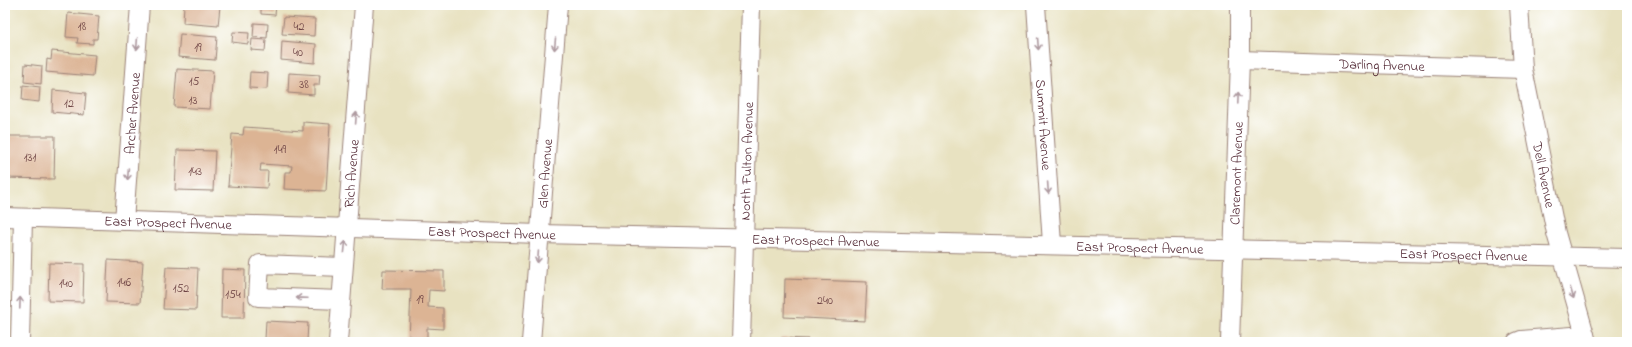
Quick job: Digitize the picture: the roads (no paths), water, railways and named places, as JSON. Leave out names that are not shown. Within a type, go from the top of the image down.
[{"type":"street","name":"Archer Avenue","points":[[124,221],[140,5]]},
{"type":"street","name":"Rich Avenue","points":[[338,342],[343,267],[348,228],[364,5]]},
{"type":"street","name":"Glen Avenue","points":[[531,342],[558,5]]},
{"type":"street","name":"North Fulton Avenue","points":[[741,342],[751,5]]},
{"type":"street","name":"Summit Avenue","points":[[1036,5],[1052,244]]},
{"type":"street","name":"Claremont Avenue","points":[[1230,342],[1232,249],[1240,60],[1240,5]]},
{"type":"street","name":"Dell Avenue","points":[[1519,5],[1523,69],[1561,256],[1586,339]]},
{"type":"street","name":"Darling Avenue","points":[[1240,60],[1523,69]]},
{"type":"street","name":"East Prospect Avenue","points":[[5,217],[540,234],[1052,244],[1627,258]]},
{"type":"street","points":[[20,342],[23,218]]},
{"type":"street","points":[[341,300],[258,297],[260,264],[343,267]]},
{"type":"street","points":[[1516,342],[1521,340],[1586,339]]}]
